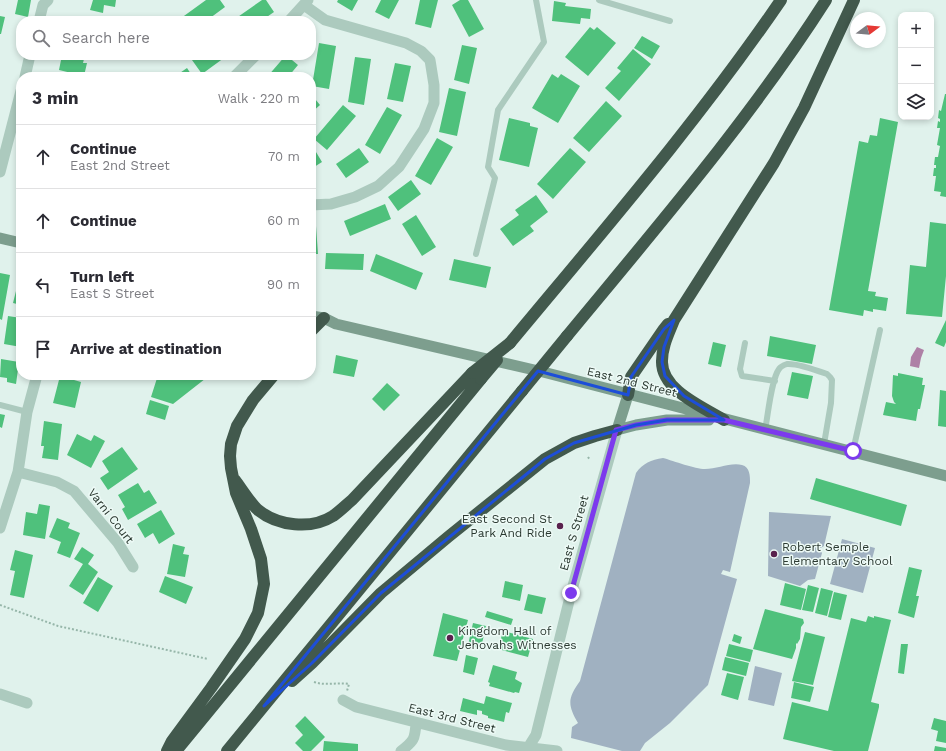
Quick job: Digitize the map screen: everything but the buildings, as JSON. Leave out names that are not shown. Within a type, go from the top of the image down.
[{"type":"highway","points":[[234,480],[257,509],[275,520],[295,525],[316,523],[333,516],[352,500],[510,343],[705,107],[751,45],[781,0]]},
{"type":"highway","points":[[227,751],[702,171],[800,42],[826,0]]},
{"type":"highway","points":[[724,420],[684,396],[671,385],[665,376],[662,362],[664,347],[674,320],[774,164],[804,108],[854,0]]},
{"type":"highway","points":[[316,326],[324,318]]},
{"type":"highway","points":[[628,395],[631,377],[664,328],[674,320]]},
{"type":"highway","points":[[176,751],[477,376]]},
{"type":"highway","points":[[167,751],[172,741],[245,639],[258,613],[264,584],[261,559],[251,529],[236,493],[230,456],[231,444],[237,426],[254,400],[270,380]]},
{"type":"highway","points":[[264,706],[312,663],[381,593],[545,459],[574,443],[616,430]]},
{"type":"main road","points":[[0,238],[16,242]]},
{"type":"main road","name":"East 2nd Street","points":[[316,317],[324,318],[336,324],[543,372],[724,420],[853,451],[946,476]]},
{"type":"main road","name":"East S Street","points":[[616,430],[628,395]]},
{"type":"main road","points":[[616,430],[667,420],[724,420]]},
{"type":"street","points":[[40,16],[43,4],[48,0]]},
{"type":"street","points":[[293,16],[306,2],[326,20],[406,43],[421,51],[430,60],[434,85],[434,103],[424,129],[399,167],[378,186],[355,197],[331,204],[316,205]]},
{"type":"street","points":[[26,72],[29,60]]},
{"type":"street","points":[[239,72],[251,60]]},
{"type":"street","points":[[0,172],[16,110]]},
{"type":"street","points":[[0,528],[18,472],[28,412],[36,380]]},
{"type":"street","name":"East S Street","points":[[527,750],[536,735],[571,593],[616,430]]},
{"type":"street","name":"Varni Court","points":[[18,472],[57,482],[74,491],[118,543],[133,568]]},
{"type":"street","points":[[0,694],[27,703]]},
{"type":"street","name":"East 3rd Street","points":[[343,700],[356,707],[506,745],[527,750],[557,751]]},
{"type":"street","points":[[400,751],[415,737],[416,723]]},
{"type":"lane","points":[[476,254],[495,178],[488,167],[498,110],[544,42],[536,0]]},
{"type":"lane","points":[[599,0],[670,22]]},
{"type":"lane","points":[[853,451],[880,330]]},
{"type":"lane","points":[[745,343],[740,369],[742,376],[775,381]]},
{"type":"lane","points":[[765,430],[772,390],[778,370],[788,364],[816,370],[830,377],[832,385],[824,444]]},
{"type":"lane","points":[[0,405],[28,412]]},
{"type":"path","points":[[0,605],[58,626],[208,659]]},
{"type":"path","points":[[314,682],[329,685],[340,682],[349,684],[343,700]]},
{"type":"highlighted area","points":[[674,320],[664,347],[662,362],[665,376],[684,396],[724,420],[667,420],[636,425],[574,443],[545,459],[381,593],[312,663],[264,706],[538,371],[628,395],[631,377],[664,329]]},
{"type":"shaded area","points":[[917,347],[924,350],[919,368],[910,366],[911,357]]},
{"type":"shaded area","points":[[663,458],[701,469],[710,469],[738,464],[747,468],[750,475],[750,483],[730,572],[723,570],[721,574],[737,579],[708,685],[670,723],[645,743],[640,751],[622,751],[571,738],[572,727],[578,723],[572,711],[570,701],[573,692],[580,681],[636,473],[648,462]]},
{"type":"shaded area","points":[[769,512],[831,516],[824,546],[819,549],[822,553],[815,579],[808,580],[800,586],[768,576]]},
{"type":"shaded area","points":[[842,539],[875,548],[863,593],[830,584]]},
{"type":"shaded area","points":[[755,666],[782,673],[774,706],[748,700]]},
{"type":"place","name":"East Second St Park And Ride","points":[[560,526]]},
{"type":"place","name":"Robert Semple Elementary School","points":[[774,554]]},
{"type":"place","name":"Kingdom Hall of Jehovahs Witnesses","points":[[450,638]]},
{"type":"route","points":[[571,593],[616,430],[667,420],[724,420],[853,451]]}]
